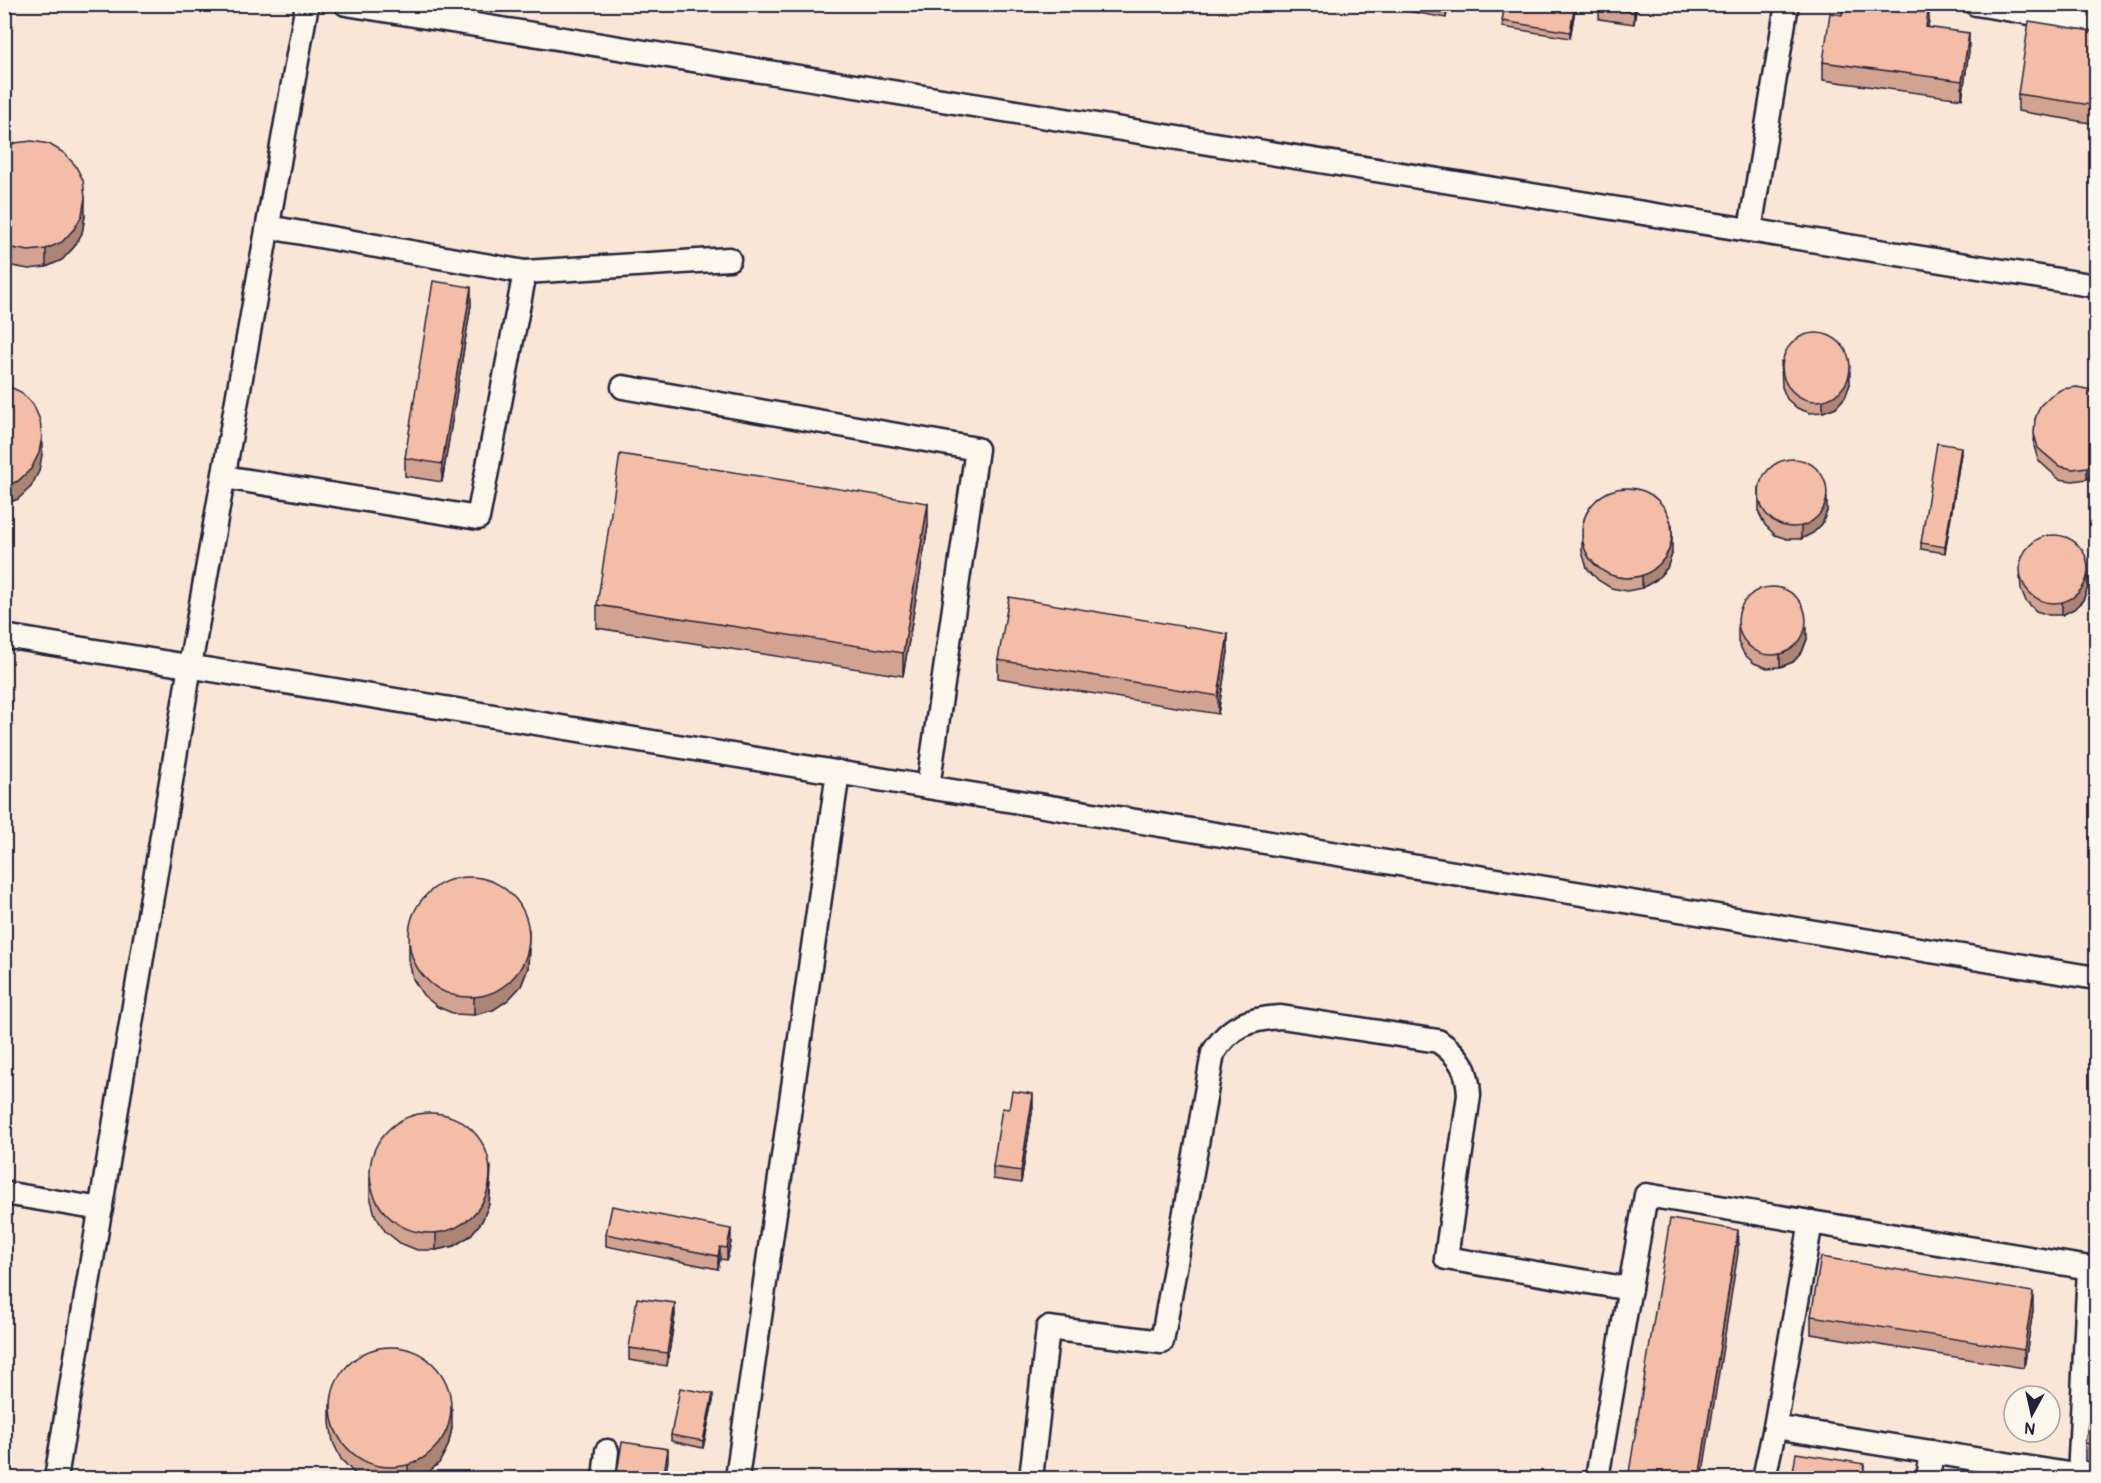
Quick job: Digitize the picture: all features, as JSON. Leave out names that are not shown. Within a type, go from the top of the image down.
[{"type":"lane","points":[[56,1479],[190,666],[307,4]]},
{"type":"lane","points":[[346,4],[2097,285]]},
{"type":"lane","points":[[1749,230],[1787,4]]},
{"type":"lane","points":[[1976,4],[2097,24]]},
{"type":"lane","points":[[268,228],[525,272],[729,259]]},
{"type":"lane","points":[[224,477],[478,518],[525,272]]},
{"type":"lane","points":[[623,387],[977,449],[928,787]]},
{"type":"lane","points":[[4,636],[2097,978]]},
{"type":"lane","points":[[737,1479],[838,772]]},
{"type":"lane","points":[[1031,1479],[1048,1328],[1162,1342],[1214,1053],[1223,1037],[1258,1018],[1281,1017],[1438,1041],[1453,1051],[1463,1064],[1468,1078],[1469,1095],[1446,1258],[1630,1288]]},
{"type":"lane","points":[[4,1193],[101,1209]]},
{"type":"lane","points":[[1597,1479],[1646,1195],[2093,1268],[2084,1478],[1775,1427]]},
{"type":"lane","points":[[1764,1479],[1811,1222]]},
{"type":"lane","points":[[604,1479],[607,1451]]},
{"type":"lane","points":[[1928,1479],[1932,1452]]},
{"type":"shaded area","points":[[5,5],[2096,5],[2096,1478],[5,1478]]},
{"type":"building","points":[[1505,4],[1575,4],[1570,32],[1502,21]]},
{"type":"building","points":[[1599,4],[1635,4],[1634,12],[1599,7]]},
{"type":"building","points":[[1843,4],[1929,4],[1926,27],[1969,33],[1962,81],[1823,62],[1830,13],[1842,15]]},
{"type":"building","points":[[2029,21],[2097,32],[2097,106],[2018,94]]},
{"type":"building","points":[[32,141],[49,144],[64,153],[75,165],[83,180],[85,198],[82,215],[74,229],[62,242],[46,249],[29,251],[4,244],[4,148],[15,143]]},
{"type":"building","points":[[433,281],[471,287],[442,464],[405,458]]},
{"type":"building","points":[[1823,333],[1835,339],[1844,348],[1850,360],[1848,380],[1840,391],[1823,401],[1809,401],[1792,391],[1784,380],[1782,360],[1792,343],[1803,335]]},
{"type":"building","points":[[4,384],[21,392],[33,404],[40,420],[42,437],[39,453],[31,469],[18,481],[4,487]]},
{"type":"building","points":[[2077,387],[2097,394],[2097,462],[2087,467],[2073,469],[2059,466],[2038,448],[2034,434],[2035,419],[2040,406],[2062,389]]},
{"type":"building","points":[[1937,443],[1961,447],[1945,547],[1921,543]]},
{"type":"building","points":[[620,454],[928,503],[903,653],[597,605]]},
{"type":"building","points":[[1800,459],[1812,465],[1821,474],[1827,486],[1825,506],[1817,517],[1800,527],[1786,527],[1769,517],[1761,506],[1759,486],[1769,469],[1780,461]]},
{"type":"building","points":[[1627,488],[1644,491],[1659,501],[1669,516],[1672,533],[1669,550],[1659,565],[1644,575],[1627,578],[1610,575],[1595,565],[1585,550],[1582,533],[1585,516],[1595,501],[1610,491]]},
{"type":"building","points":[[2054,535],[2067,537],[2078,545],[2086,556],[2088,569],[2086,582],[2078,593],[2067,601],[2054,603],[2041,601],[2030,593],[2022,582],[2020,569],[2022,556],[2030,545],[2041,537]]},
{"type":"building","points":[[1779,587],[1791,593],[1800,602],[1806,614],[1804,634],[1796,645],[1779,655],[1765,655],[1748,645],[1740,634],[1738,614],[1748,597],[1759,589]]},
{"type":"building","points":[[1009,597],[1228,634],[1218,696],[998,660]]},
{"type":"building","points":[[469,877],[492,882],[511,895],[524,914],[529,937],[524,960],[511,979],[492,992],[469,997],[446,992],[427,979],[414,960],[409,937],[414,914],[427,895],[446,882]]},
{"type":"building","points":[[1012,1091],[1033,1094],[1021,1171],[993,1167],[1002,1108],[1009,1109]]},
{"type":"building","points":[[430,1113],[453,1118],[472,1131],[485,1150],[490,1173],[485,1196],[472,1215],[453,1228],[430,1233],[407,1228],[388,1215],[375,1196],[370,1173],[375,1150],[388,1131],[407,1118]]},
{"type":"building","points":[[612,1206],[731,1229],[727,1248],[720,1247],[718,1256],[606,1234]]},
{"type":"building","points":[[1670,1219],[1738,1230],[1699,1479],[1628,1479]]},
{"type":"building","points":[[1821,1257],[2033,1292],[2024,1350],[1811,1316]]},
{"type":"building","points":[[637,1298],[675,1303],[667,1353],[629,1348]]},
{"type":"building","points":[[391,1347],[414,1351],[434,1364],[447,1384],[451,1407],[447,1430],[434,1450],[414,1463],[391,1467],[368,1463],[348,1450],[335,1430],[331,1407],[335,1384],[348,1364],[368,1351]]},
{"type":"building","points":[[2097,1372],[2097,1445],[2085,1443]]},
{"type":"building","points":[[680,1388],[713,1394],[703,1441],[671,1435]]},
{"type":"building","points":[[622,1442],[668,1449],[663,1479],[616,1479]]},
{"type":"building","points":[[1796,1453],[1865,1464],[1862,1479],[1792,1479]]}]
